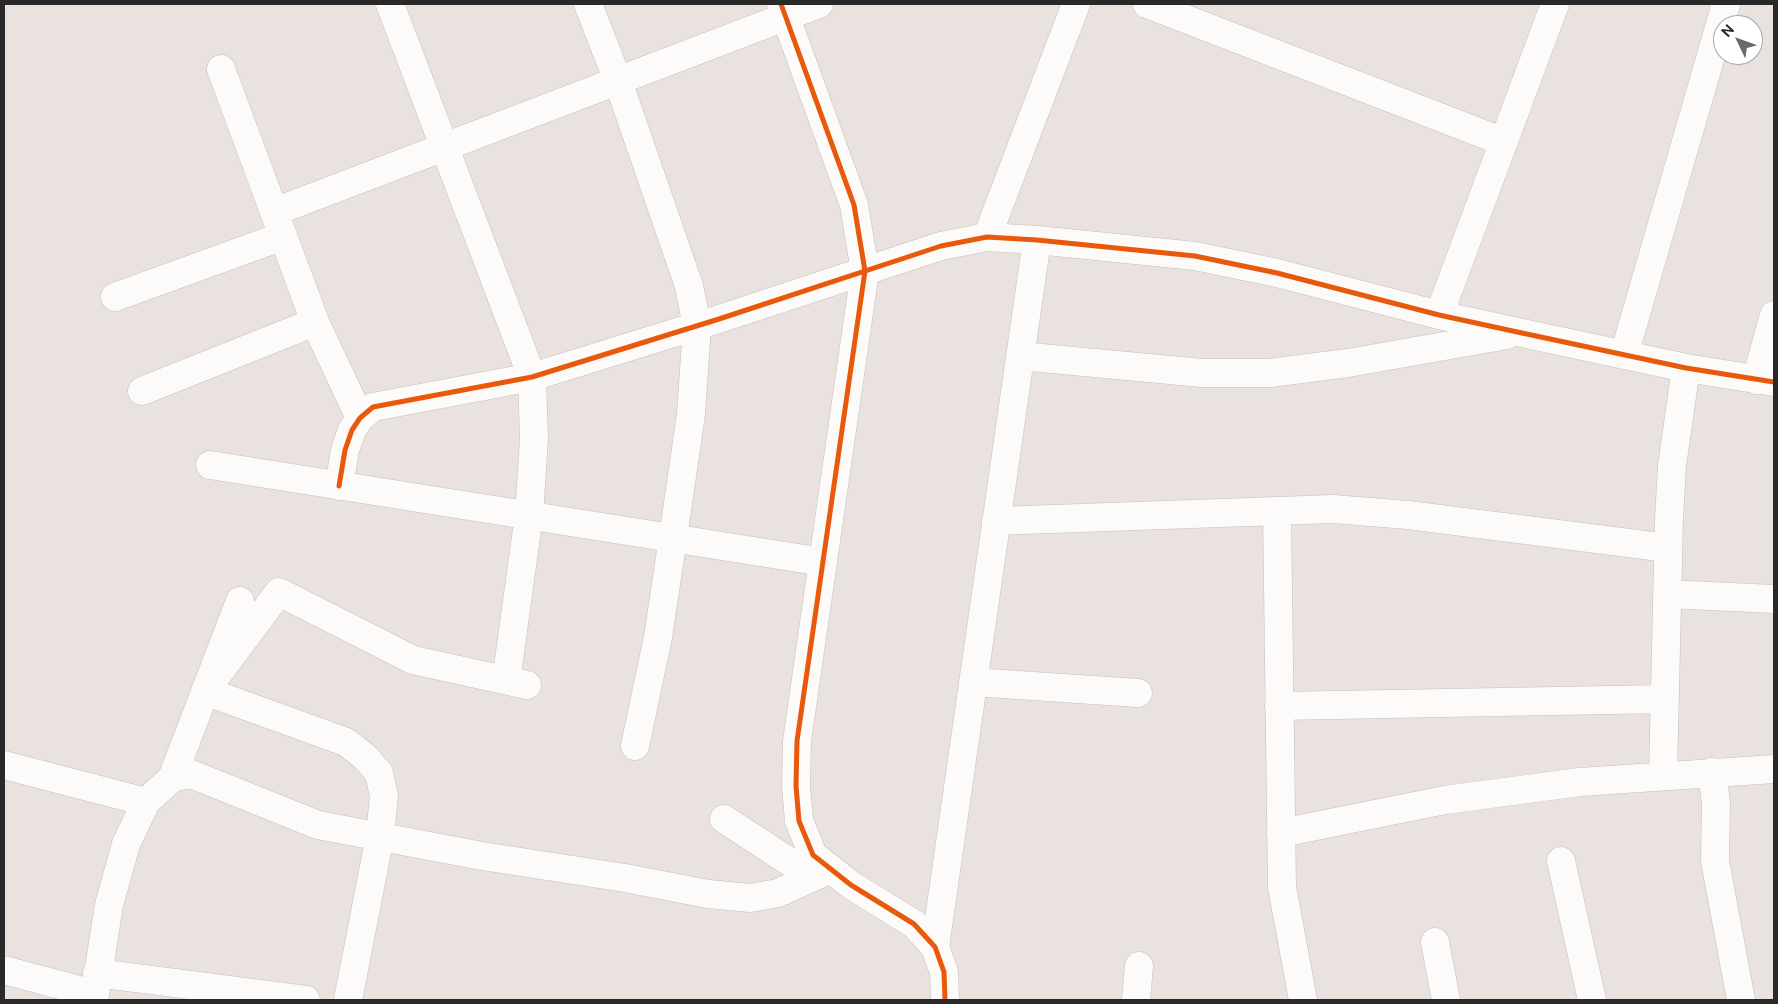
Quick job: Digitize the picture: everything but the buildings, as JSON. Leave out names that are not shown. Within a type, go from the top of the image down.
[{"type":"street","points":[[205,691],[280,592],[413,660],[518,676],[534,439],[532,377],[390,4]]},
{"type":"street","points":[[588,4],[618,81],[689,286],[697,326],[691,414],[673,538],[658,637],[635,746]]},
{"type":"street","points":[[114,297],[444,147],[618,81],[783,10],[819,4]]},
{"type":"street","points":[[987,237],[1076,4]]},
{"type":"street","points":[[1147,4],[1504,142]]},
{"type":"street","points":[[1439,315],[1555,4]]},
{"type":"street","points":[[1624,355],[1726,4]]},
{"type":"street","points":[[783,10],[854,205],[865,271],[797,741],[796,786],[799,822],[822,873]]},
{"type":"street","points":[[221,69],[315,322],[360,418]]},
{"type":"street","points":[[339,486],[345,450],[352,430],[360,418],[373,408],[532,377],[697,326],[941,246],[987,237],[1037,240],[1195,256],[1277,273],[1439,315],[1686,368],[1765,381],[1774,315]]},
{"type":"street","points":[[935,947],[1037,240]]},
{"type":"street","points":[[142,391],[315,322]]},
{"type":"street","points":[[1020,356],[1202,373],[1270,373],[1348,363],[1522,333]]},
{"type":"street","points":[[1663,776],[1668,548],[1672,466],[1686,368]]},
{"type":"street","points":[[210,465],[823,562]]},
{"type":"street","points":[[996,521],[1333,509],[1408,514],[1668,548]]},
{"type":"street","points":[[1276,511],[1282,887],[1303,1000]]},
{"type":"street","points":[[1667,594],[1774,599]]},
{"type":"street","points":[[95,989],[109,905],[126,844],[146,802],[172,778],[240,601]]},
{"type":"street","points":[[973,682],[1138,693]]},
{"type":"street","points":[[205,691],[346,742],[365,757],[379,773],[384,796],[380,836],[348,1000]]},
{"type":"street","points":[[1279,706],[1665,699]]},
{"type":"street","points":[[4,765],[146,802]]},
{"type":"street","points":[[1281,833],[1445,800],[1580,782],[1774,769]]},
{"type":"street","points":[[1712,772],[1716,803],[1715,861],[1741,1000]]},
{"type":"street","points":[[172,778],[191,774],[318,825],[482,856],[625,878],[708,894],[750,898],[778,893],[822,873]]},
{"type":"street","points":[[724,819],[822,873],[852,885],[914,924],[935,947],[944,972],[945,1000]]},
{"type":"street","points":[[1561,861],[1592,1000]]},
{"type":"street","points":[[1435,942],[1446,1000]]},
{"type":"street","points":[[1136,1000],[1139,966]]},
{"type":"street","points":[[4,970],[95,989],[306,1000]]},
{"type":"cycle path","points":[[781,4],[854,205],[865,271],[797,741],[796,786],[799,821],[813,855],[851,885],[914,924],[935,947],[944,972],[945,1000]]},
{"type":"cycle path","points":[[339,486],[345,450],[352,430],[360,418],[373,407],[532,377],[719,319],[941,246],[987,237],[1037,240],[1195,256],[1277,273],[1439,315],[1686,368],[1774,382]]}]
